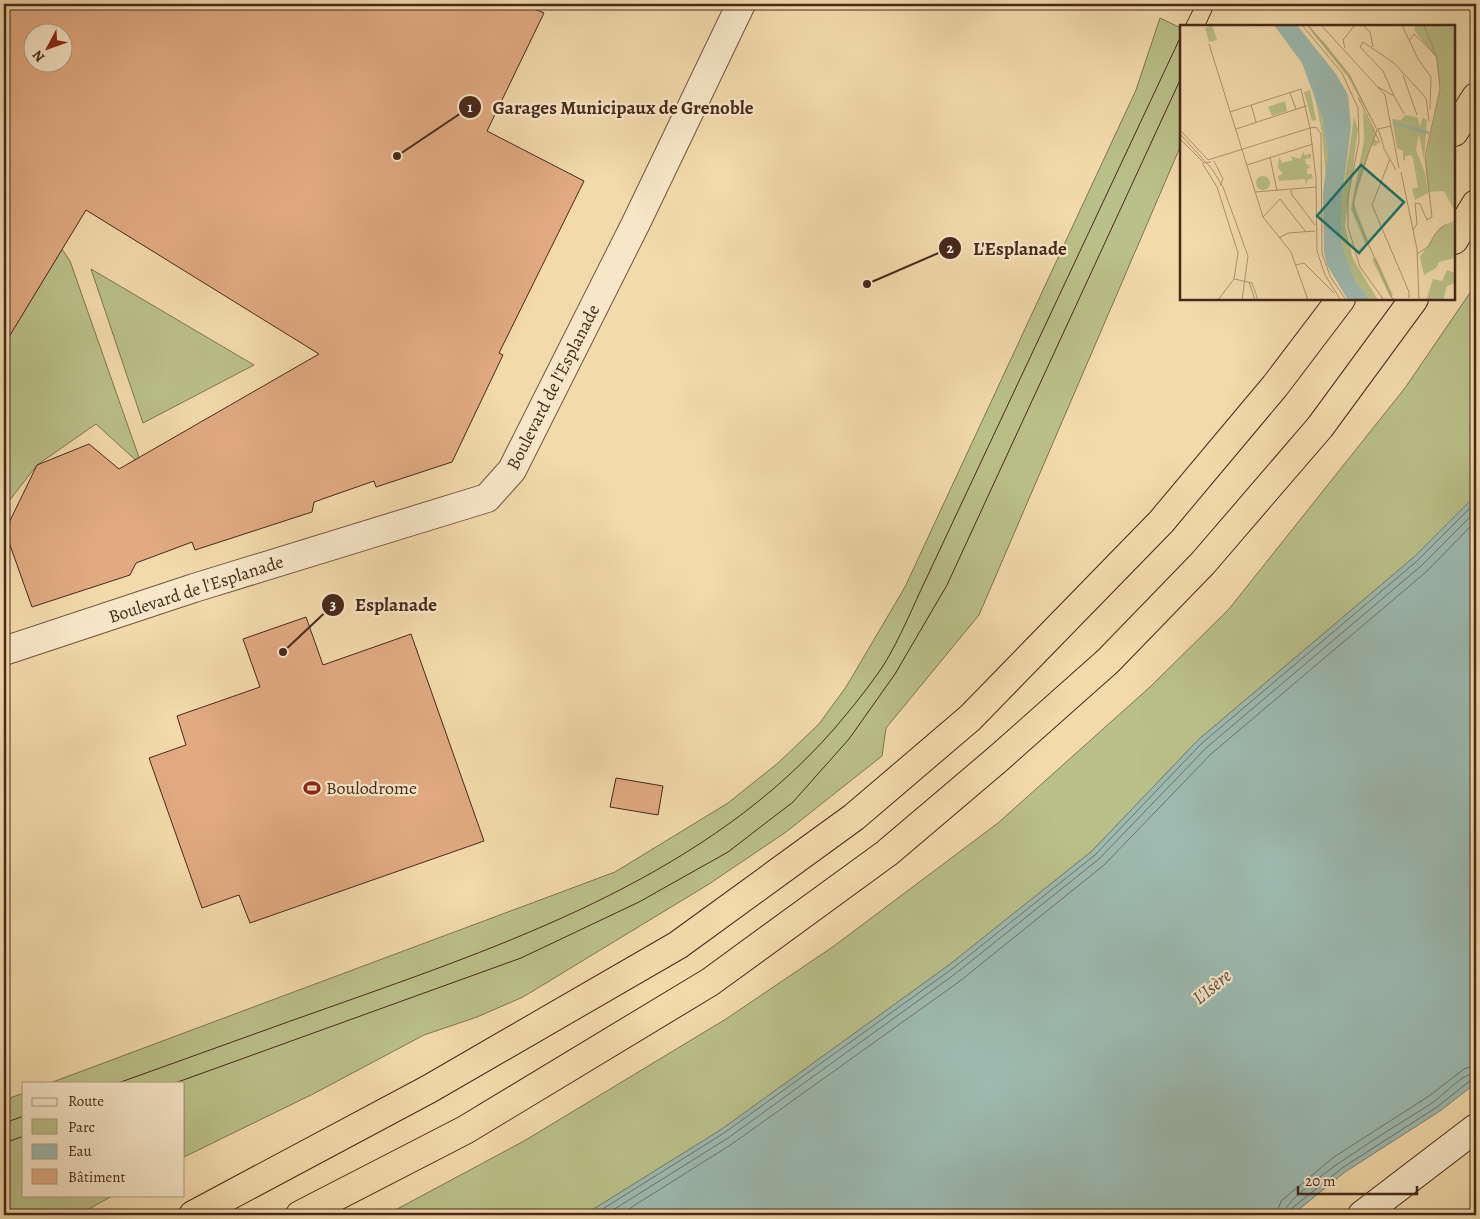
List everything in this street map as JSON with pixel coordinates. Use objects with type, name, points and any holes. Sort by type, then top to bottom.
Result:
[{"type":"highway","points":[[1455,130],[1476,97]]},
{"type":"highway","points":[[1455,238],[1476,204]]},
{"type":"highway","points":[[193,1215],[429,1089],[678,945],[854,817],[970,718],[1161,522],[1275,386],[1339,300]]},
{"type":"highway","points":[[300,1215],[465,1130],[710,982],[887,853],[1000,757],[1108,661],[1204,563],[1320,427],[1413,300]]},
{"type":"street","name":"Boulevard de l'Esplanade","points":[[4,652],[194,588],[487,498],[512,470],[636,223],[741,4]]},
{"type":"street","points":[[1362,1215],[1476,1128]]},
{"type":"green space","points":[[1160,18],[1180,28],[1180,147],[979,615],[886,728],[882,756],[786,832],[709,884],[523,997],[477,1017],[424,1035],[313,1094],[185,1157],[185,1082],[53,1082],[615,872],[728,803],[778,763],[819,724],[846,687],[905,587],[1136,90]]},
{"type":"green space","points":[[62,249],[70,261],[142,466],[96,424],[37,465],[4,505],[4,345]]},
{"type":"green space","points":[[91,269],[254,365],[143,423]]},
{"type":"green space","points":[[1476,284],[1476,495],[1414,557],[1198,740],[1092,851],[949,965],[722,1129],[584,1215],[386,1215],[524,1141],[726,1019],[834,946],[998,823],[1150,687],[1229,609],[1405,388]]},
{"type":"green space","points":[[22,1094],[22,1196],[112,1196],[78,1215],[4,1215],[4,1100]]},
{"type":"water","name":"L'Isère","points":[[1476,495],[1476,1083],[1440,1111],[1345,1172],[1292,1215],[584,1215],[722,1129],[949,965],[1092,851],[1198,740],[1414,557]]},
{"type":"building","points":[[4,4],[523,4],[544,13],[487,131],[584,181],[499,353],[503,355],[452,462],[376,487],[374,481],[314,502],[312,512],[195,550],[192,542],[136,563],[130,575],[32,607],[5,531],[37,465],[89,444],[119,469],[319,354],[86,210],[4,345]]},
{"type":"building","name":"Boulodrome","points":[[306,617],[323,665],[411,634],[484,841],[250,923],[239,895],[202,908],[149,758],[186,745],[177,716],[260,687],[243,639]]},
{"type":"building","points":[[616,778],[663,786],[658,815],[610,807]]},
{"type":"tram line","points":[[1186,25],[1196,4]]},
{"type":"tram line","points":[[1205,25],[1215,4]]},
{"type":"tram line","points":[[121,1082],[413,977],[545,925],[609,895],[671,862],[730,823],[784,779],[847,714],[878,674],[895,645],[1180,38]]},
{"type":"tram line","points":[[178,1082],[521,958],[639,902],[728,852],[793,802],[849,739],[895,674],[947,585],[1180,80]]},
{"type":"tram line","points":[[4,1123],[22,1117]]},
{"type":"tram line","points":[[4,1143],[22,1137]]},
{"type":"place","name":"Garages Municipaux de Grenoble","points":[[397,156]]},
{"type":"place","name":"L'Esplanade","points":[[867,284]]},
{"type":"place","name":"Esplanade","points":[[283,652]]},
{"type":"place","name":"Boulodrome","points":[[312,788]]}]
